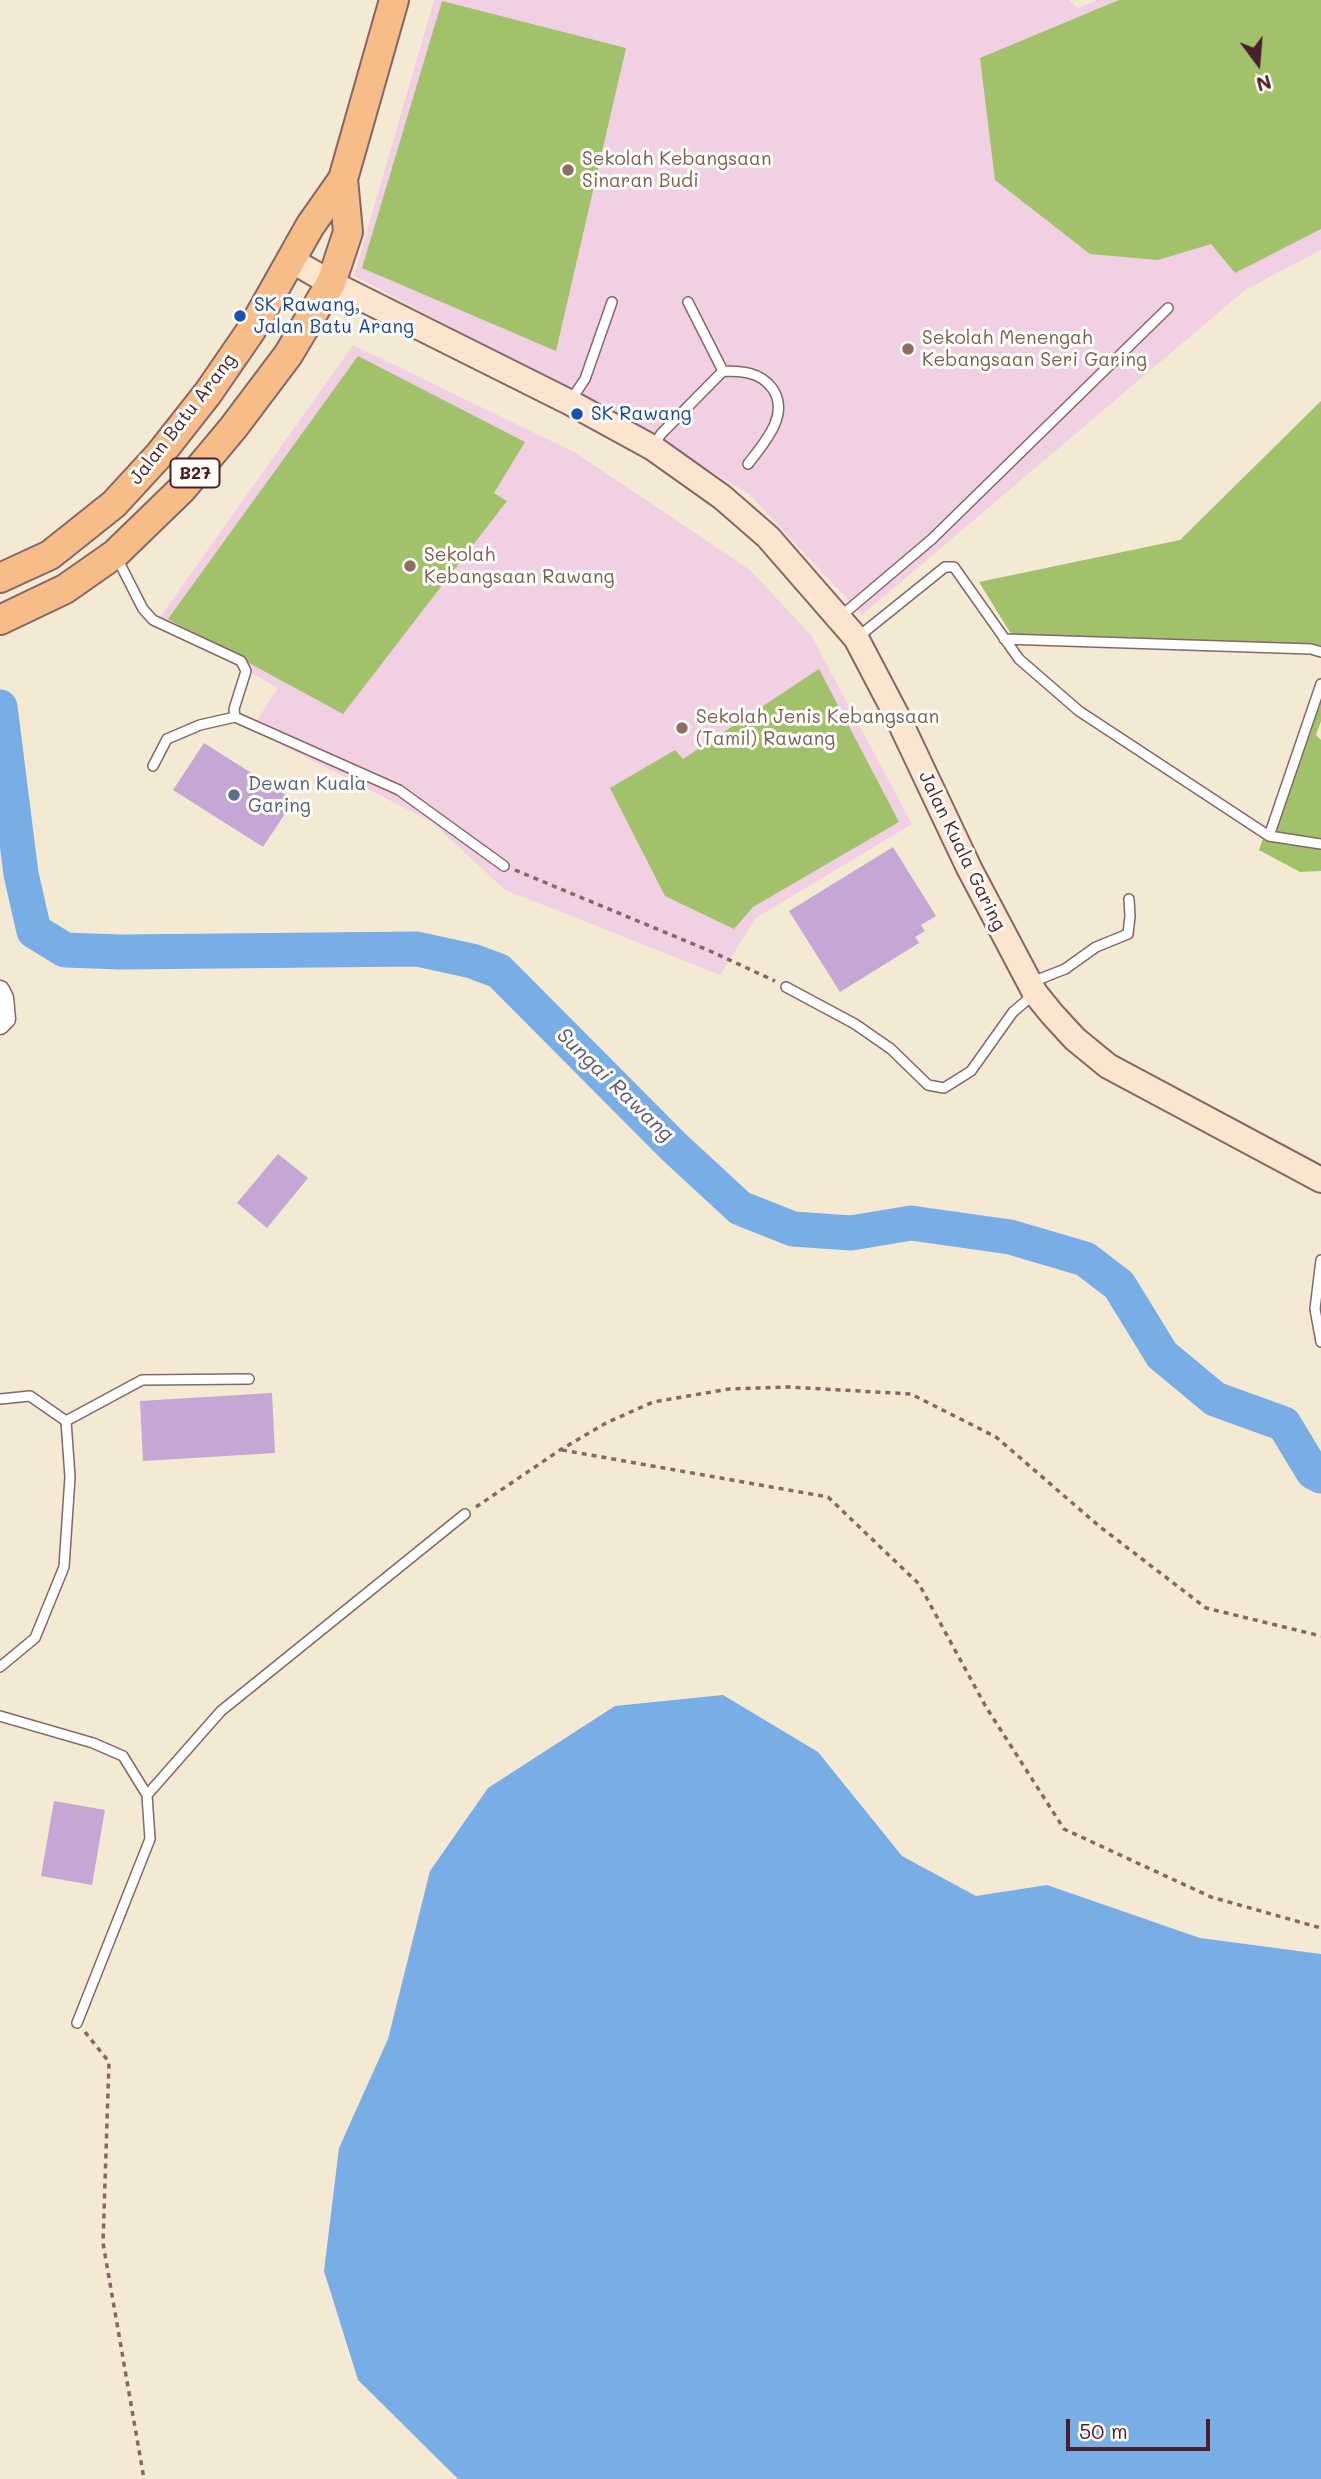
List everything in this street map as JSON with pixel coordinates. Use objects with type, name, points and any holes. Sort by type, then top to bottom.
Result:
[{"type":"main road","name":"Jalan Batu Arang","points":[[0,578],[50,555],[114,504],[160,454],[208,393],[252,329],[310,226],[343,179],[394,0]]},
{"type":"main road","name":"Jalan Batu Arang","points":[[6,618],[65,589],[115,554],[182,489],[233,428],[288,355],[331,283],[348,232],[343,179]]},
{"type":"street","name":"Jalan Kuala Garing","points":[[291,260],[331,283],[569,402],[653,449],[722,497],[768,537],[856,638],[898,718],[969,868],[1033,988],[1075,1039],[1108,1066],[1321,1180]]},
{"type":"street","points":[[0,990],[4,998],[6,1019],[0,1026]]},
{"type":"lane","points":[[569,402],[585,379],[612,302]]},
{"type":"lane","points":[[688,302],[723,371]]},
{"type":"lane","points":[[839,617],[932,539],[1168,308]]},
{"type":"lane","points":[[653,449],[661,435],[723,371],[743,371],[765,378],[779,398],[778,417],[766,441],[748,464]]},
{"type":"lane","points":[[115,554],[143,610],[153,620],[241,661],[246,671],[234,709],[235,717]]},
{"type":"lane","points":[[856,638],[945,567],[954,566],[1026,666],[1079,710],[1269,835],[1321,844]]},
{"type":"lane","points":[[1004,639],[1311,649],[1321,652]]},
{"type":"lane","points":[[1269,835],[1321,684]]},
{"type":"lane","points":[[153,766],[167,739],[200,725],[235,717],[399,790],[504,866]]},
{"type":"lane","points":[[786,987],[855,1024],[891,1048],[928,1085],[944,1088],[971,1071],[1033,988],[1096,947],[1128,934],[1129,899]]},
{"type":"lane","points":[[1321,1260],[1314,1308],[1321,1342]]},
{"type":"lane","points":[[66,1421],[142,1380],[249,1379]]},
{"type":"lane","points":[[0,1399],[30,1396],[66,1421]]},
{"type":"lane","points":[[0,1667],[35,1638],[64,1567],[70,1477],[66,1421]]},
{"type":"lane","points":[[147,1795],[221,1711],[465,1514]]},
{"type":"lane","points":[[0,1716],[93,1743],[123,1756],[147,1795],[150,1839],[77,2022]]},
{"type":"path","points":[[504,866],[710,951],[786,987]]},
{"type":"path","points":[[465,1514],[560,1450],[606,1423],[653,1402],[729,1389],[789,1387],[911,1394],[996,1437],[1099,1526],[1206,1608],[1321,1636]]},
{"type":"path","points":[[560,1450],[828,1497],[919,1584],[986,1707],[1064,1829],[1211,1897],[1321,1928]]},
{"type":"path","points":[[77,2022],[109,2062],[103,2243],[144,2479]]},
{"type":"shaded area","name":"Sekolah Menengah Kebangsaan Seri Garing","points":[[434,0],[1069,0],[1078,8],[1097,0],[1321,0],[1321,250],[1245,290],[862,615],[749,494],[604,407],[354,276]]},
{"type":"shaded area","points":[[353,345],[576,453],[750,570],[811,635],[912,824],[756,918],[720,975],[505,890],[432,822],[251,729],[278,688],[158,620]]},
{"type":"green space","points":[[1119,0],[1321,0],[1321,229],[1235,273],[1211,244],[1158,260],[1090,254],[995,180],[980,58]]},
{"type":"green space","points":[[442,1],[626,48],[556,351],[362,268]]},
{"type":"green space","points":[[358,356],[525,442],[494,493],[507,501],[343,714],[168,619]]},
{"type":"green space","points":[[1321,401],[1321,646],[1013,637],[979,582],[1180,540]]},
{"type":"green space","points":[[819,669],[899,822],[753,907],[734,929],[665,896],[610,788],[675,750],[683,759]]},
{"type":"green space","points":[[1321,677],[1321,721],[1316,735],[1321,740],[1321,871],[1300,872],[1259,850]]},
{"type":"water","points":[[723,1695],[818,1752],[902,1856],[976,1896],[1047,1885],[1200,1938],[1321,1954],[1321,2479],[458,2479],[358,2380],[324,2271],[339,2148],[388,2039],[430,1871],[488,1788],[615,1706]]},
{"type":"building","name":"Dewan Kuala Garing","points":[[204,743],[294,800],[263,847],[173,790]]},
{"type":"building","points":[[893,847],[936,916],[921,925],[925,931],[915,937],[919,943],[840,992],[789,911]]},
{"type":"building","points":[[278,1154],[308,1178],[267,1228],[237,1203]]},
{"type":"building","points":[[272,1393],[275,1453],[143,1461],[140,1401]]},
{"type":"building","points":[[54,1801],[105,1810],[92,1885],[41,1876]]},
{"type":"waterway","name":"Sungai Rawang","points":[[0,707],[21,874],[34,931],[65,950],[120,952],[417,949],[472,961],[499,971],[674,1147],[740,1208],[793,1229],[851,1233],[911,1223],[1010,1237],[1085,1259],[1119,1285],[1162,1355],[1215,1399],[1284,1424],[1313,1472],[1321,1476]]},
{"type":"place","name":"Sekolah Kebangsaan Sinaran Budi","points":[[568,170]]},
{"type":"place","name":"SK Rawang, Jalan Batu Arang","points":[[240,316]]},
{"type":"place","name":"Sekolah Menengah Kebangsaan Seri Garing","points":[[908,349]]},
{"type":"place","name":"SK Rawang","points":[[577,414]]},
{"type":"place","name":"Sekolah Kebangsaan Rawang","points":[[410,566]]},
{"type":"place","name":"Sekolah Jenis Kebangsaan (Tamil) Rawang","points":[[682,728]]},
{"type":"place","name":"Dewan Kuala Garing","points":[[234,795]]}]
